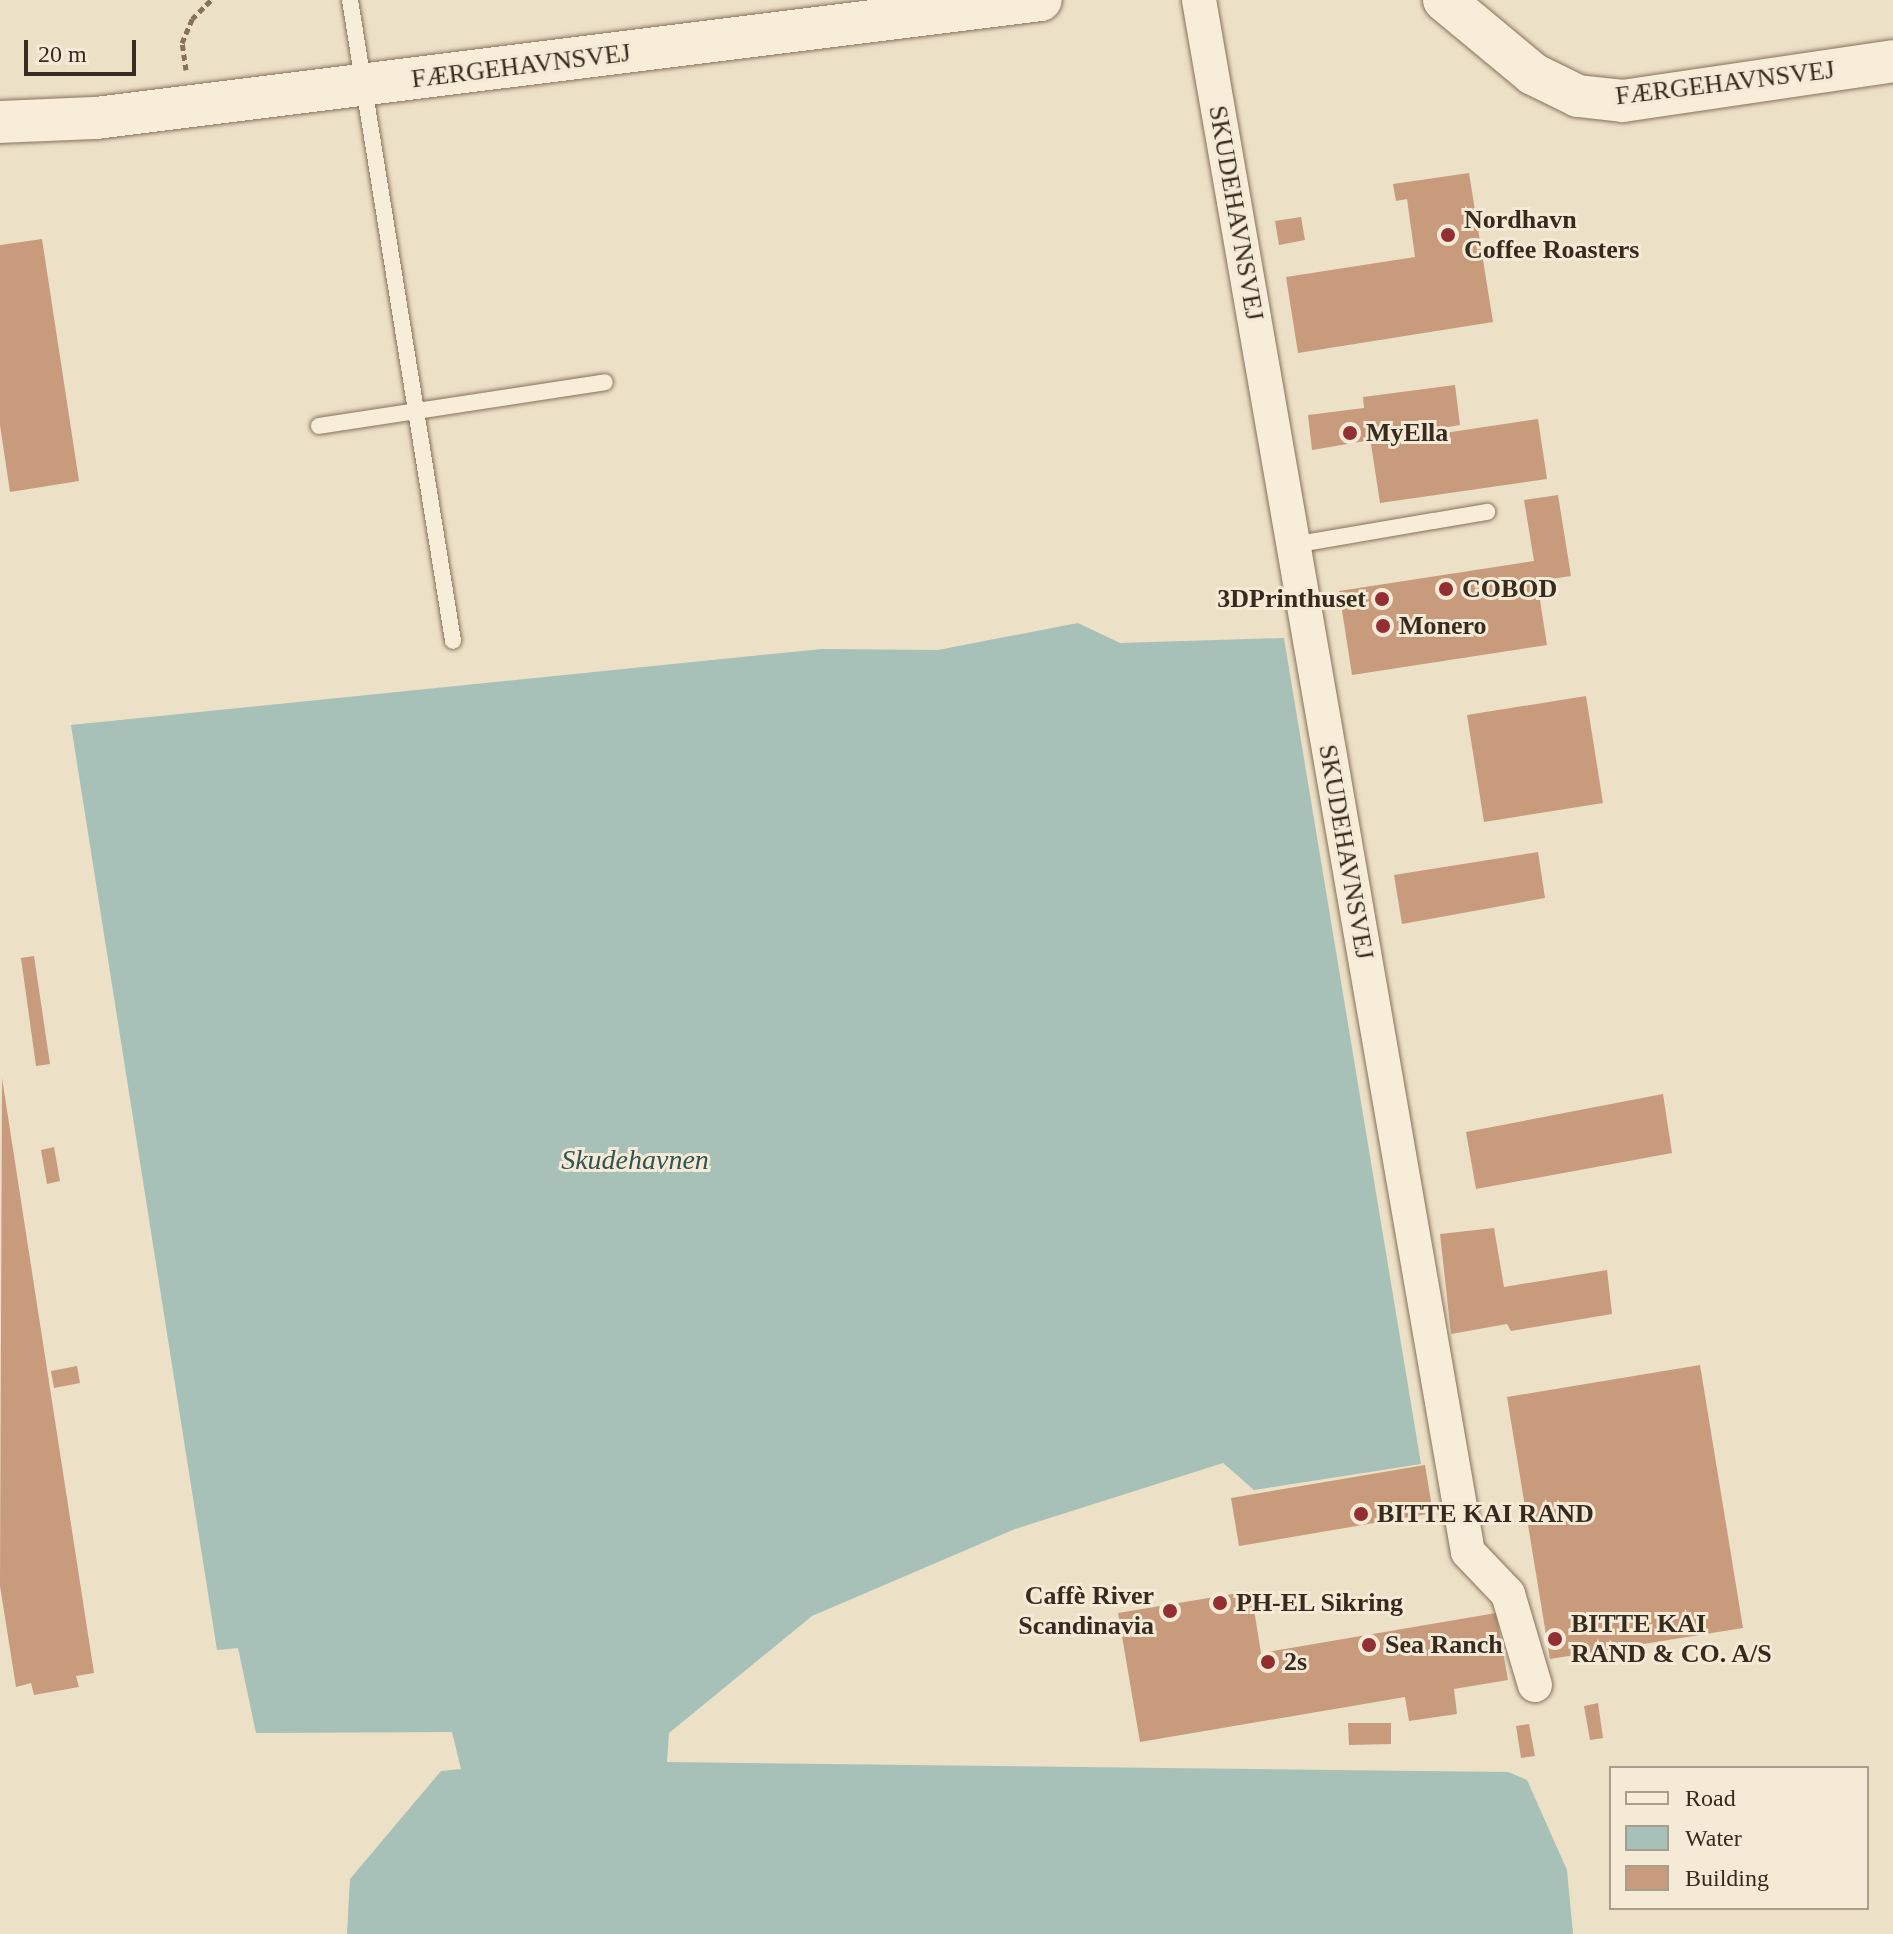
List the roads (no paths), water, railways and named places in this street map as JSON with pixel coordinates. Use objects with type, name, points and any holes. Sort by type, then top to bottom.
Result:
[{"type":"street","name":"FÆRGEHAVNSVEJ","points":[[0,122],[193,106],[1041,0]]},
{"type":"street","name":"SKUDEHAVNSVEJ","points":[[1199,0],[1468,1552],[1508,1594],[1535,1685]]},
{"type":"street","name":"FÆRGEHAVNSVEJ","points":[[1444,0],[1533,74],[1578,96],[1623,101],[1893,61]]},
{"type":"lane","points":[[350,0],[361,86],[453,641]]},
{"type":"lane","points":[[319,426],[605,382]]},
{"type":"lane","points":[[1293,545],[1487,512]]},
{"type":"water","name":"Skudehavnen","points":[[1078,623],[1120,643],[1284,638],[1421,1464],[1254,1490],[1223,1463],[1015,1529],[812,1616],[669,1733],[667,1762],[1508,1772],[1527,1780],[1567,1870],[1573,1934],[347,1934],[350,1879],[441,1771],[461,1769],[452,1732],[256,1733],[238,1648],[217,1650],[71,725],[822,649],[938,650]]},
{"type":"place","name":"Nordhavn Coffee Roasters","points":[[1448,235]]},
{"type":"place","name":"MyElla","points":[[1350,433]]},
{"type":"place","name":"COBOD","points":[[1446,589]]},
{"type":"place","name":"3DPrinthuset","points":[[1382,599]]},
{"type":"place","name":"Monero","points":[[1383,626]]},
{"type":"place","name":"BITTE KAI RAND","points":[[1361,1514]]},
{"type":"place","name":"PH-EL Sikring","points":[[1220,1603]]},
{"type":"place","name":"Caffè River Scandinavia","points":[[1170,1611]]},
{"type":"place","name":"BITTE KAI RAND & CO. A/S","points":[[1555,1639]]},
{"type":"place","name":"Sea Ranch","points":[[1369,1645]]},
{"type":"place","name":"2s","points":[[1268,1662]]}]
